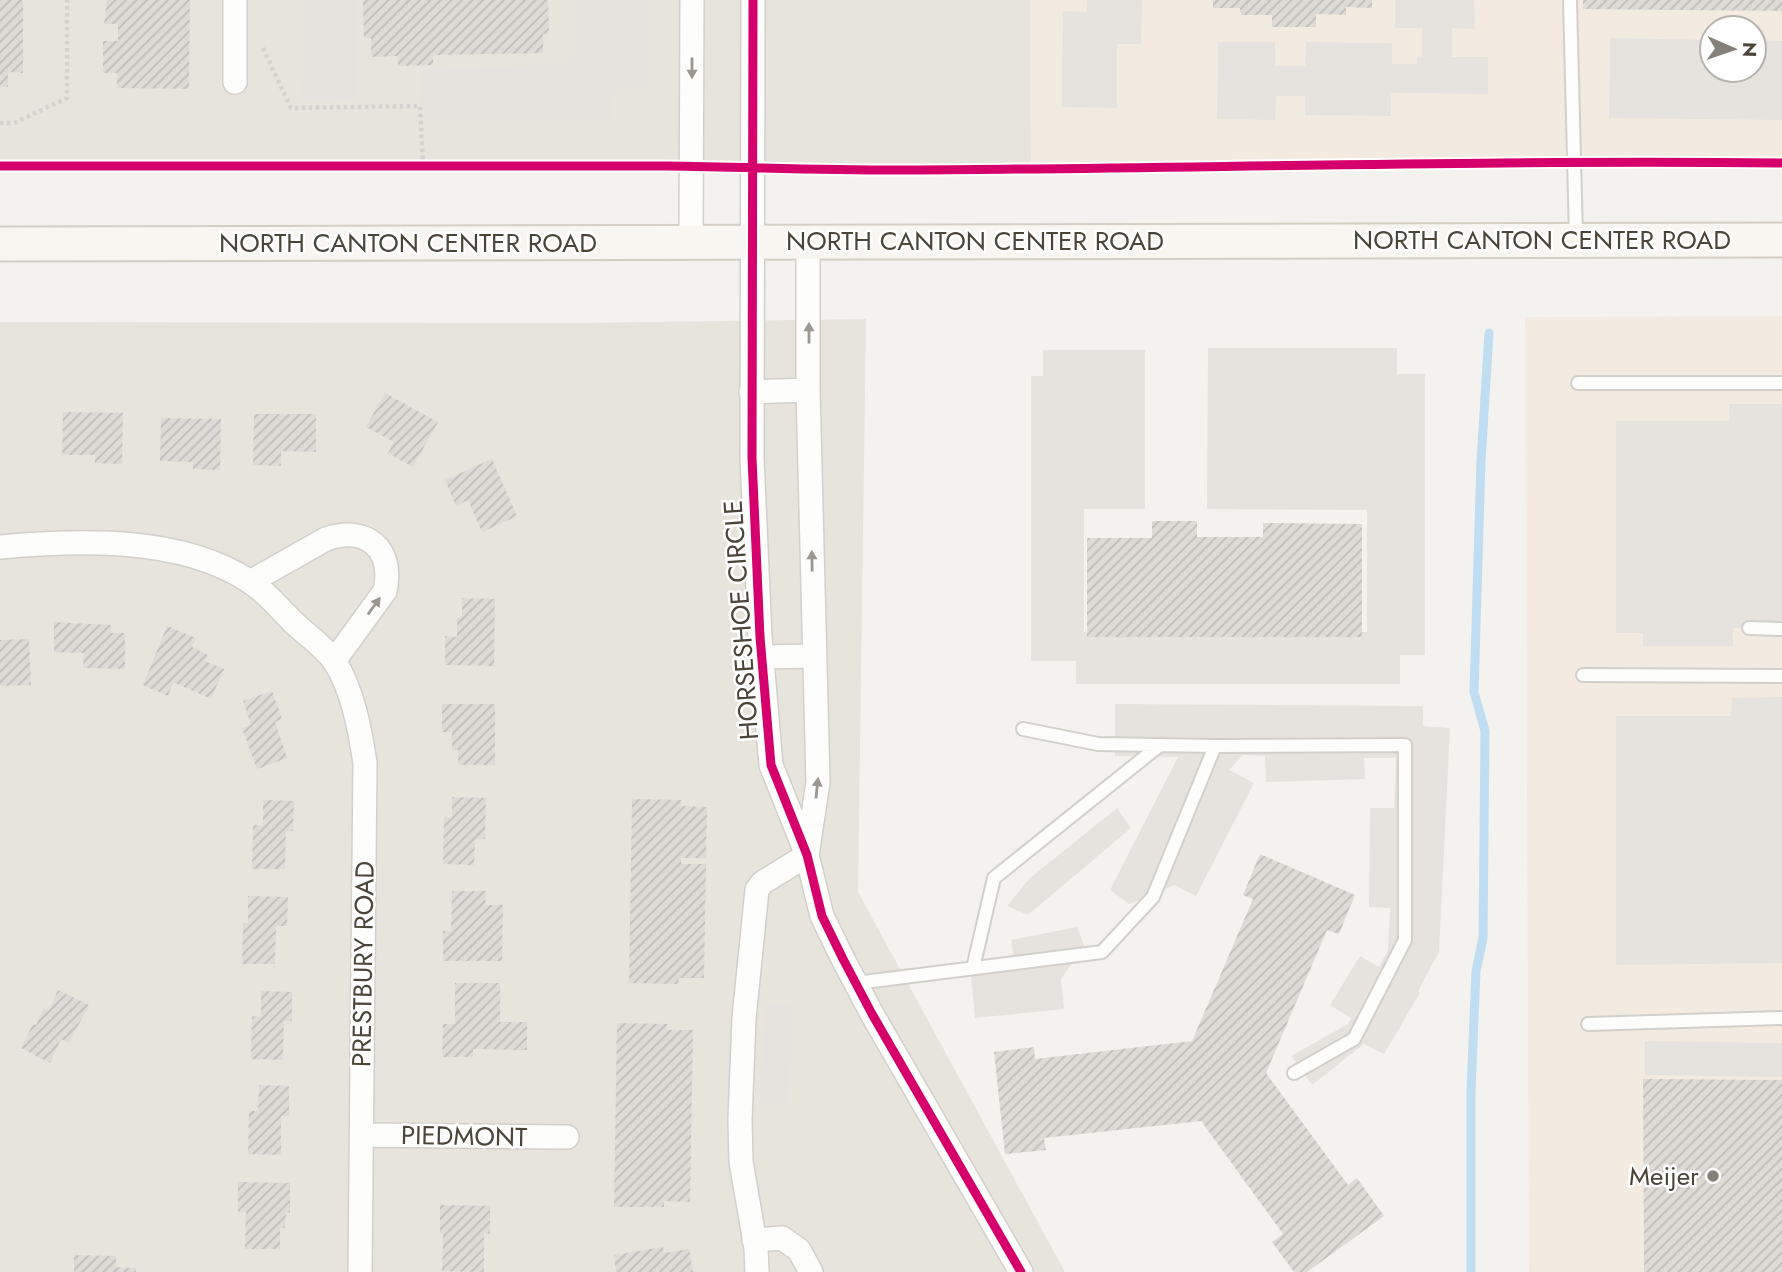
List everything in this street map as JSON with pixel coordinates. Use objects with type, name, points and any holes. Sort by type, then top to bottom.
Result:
[{"type":"main road","name":"NORTH CANTON CENTER ROAD","points":[[0,244],[1782,240]]},
{"type":"street","points":[[234,82],[235,0]]},
{"type":"street","points":[[691,242],[692,0]]},
{"type":"street","name":"HORSESHOE CIRCLE","points":[[752,0],[751,392],[762,657],[771,765],[807,855],[822,916],[856,983],[1021,1272]]},
{"type":"street","name":"HORSESHOE CIRCLE","points":[[807,855],[818,782],[808,390],[808,242]]},
{"type":"street","points":[[751,392],[808,390]]},
{"type":"street","points":[[250,582],[326,539],[338,535],[354,534],[376,545],[385,561],[388,578],[385,591],[334,661]]},
{"type":"street","name":"PRESTBURY ROAD","points":[[0,547],[98,544],[196,555],[250,582],[334,661],[359,719],[365,763],[360,1272]]},
{"type":"street","name":"HORSESHOE CIRCLE","points":[[762,657],[814,656]]},
{"type":"street","points":[[757,1272],[741,1162],[740,1120],[744,1018],[757,890],[762,883],[807,855]]},
{"type":"street","name":"PIEDMONT","points":[[362,1135],[567,1137]]},
{"type":"street","points":[[754,1240],[782,1238],[799,1250],[811,1272]]},
{"type":"lane","points":[[1570,0],[1576,241]]},
{"type":"lane","points":[[1578,383],[1782,383]]},
{"type":"lane","points":[[1749,628],[1782,629]]},
{"type":"lane","points":[[1583,675],[1782,676]]},
{"type":"lane","points":[[1023,729],[1098,744],[1405,745],[1405,940],[1354,1039],[1294,1073]]},
{"type":"lane","points":[[973,968],[994,878],[1160,746]]},
{"type":"lane","points":[[856,983],[1102,952],[1153,897],[1215,746]]},
{"type":"lane","points":[[1588,1024],[1782,1018]]},
{"type":"path","points":[[0,123],[14,123],[67,98],[67,0]]},
{"type":"path","points":[[235,46],[263,47],[291,108],[420,106],[423,166]]},
{"type":"path","points":[[411,166],[436,166]]},
{"type":"shaded area","points":[[0,0],[1030,0],[1031,168],[0,167]]},
{"type":"shaded area","points":[[303,0],[358,0],[358,99],[302,98]]},
{"type":"shaded area","points":[[577,0],[646,0],[647,89],[620,89],[611,96],[610,120],[420,120],[420,71],[566,64],[572,60],[578,48]]},
{"type":"shaded area","points":[[1030,0],[1782,0],[1782,161],[1031,168]]},
{"type":"shaded area","points":[[1087,0],[1142,0],[1141,44],[1117,44],[1117,108],[1062,107],[1063,11],[1087,12]]},
{"type":"shaded area","points":[[1395,0],[1474,0],[1475,29],[1452,28],[1452,57],[1488,57],[1488,94],[1391,93],[1391,116],[1305,115],[1305,96],[1276,96],[1275,120],[1217,119],[1218,42],[1275,42],[1275,66],[1305,66],[1306,42],[1392,43],[1392,64],[1417,64],[1417,57],[1422,56],[1422,28],[1395,28]]},
{"type":"shaded area","points":[[1610,38],[1698,40],[1698,84],[1768,84],[1768,40],[1782,41],[1782,120],[1609,118]]},
{"type":"shaded area","points":[[1782,316],[1782,1272],[1529,1272],[1525,317]]},
{"type":"shaded area","points":[[866,319],[858,892],[1065,1272],[0,1272],[0,322],[576,323]]},
{"type":"shaded area","points":[[1208,348],[1397,348],[1397,374],[1425,374],[1425,655],[1400,655],[1400,684],[1076,684],[1076,661],[1031,661],[1031,376],[1043,376],[1043,350],[1145,350],[1145,509],[1084,509],[1084,632],[1367,632],[1367,510],[1207,509]]},
{"type":"shaded area","points":[[1729,404],[1782,404],[1782,628],[1733,628],[1733,646],[1643,646],[1643,633],[1616,633],[1616,421],[1729,421]]},
{"type":"shaded area","points":[[1782,697],[1782,963],[1616,965],[1616,716],[1731,716],[1732,698]]},
{"type":"shaded area","points":[[1115,704],[1423,706],[1423,726],[1450,728],[1439,952],[1418,991],[1420,993],[1384,1054],[1364,1044],[1312,1085],[1291,1056],[1348,1024],[1351,1018],[1330,1005],[1360,956],[1379,967],[1388,950],[1390,908],[1369,907],[1370,808],[1394,808],[1396,758],[1364,758],[1365,779],[1266,782],[1265,756],[1243,755],[1229,770],[1254,783],[1196,896],[1175,885],[1129,904],[1110,890],[1178,757],[1115,756]]},
{"type":"shaded area","points":[[1117,808],[1131,828],[1028,915],[1007,906],[1029,879]]},
{"type":"shaded area","points":[[1077,927],[1084,945],[1061,979],[1064,1009],[975,1018],[970,965],[1014,961],[1011,940]]},
{"type":"shaded area","points":[[766,1004],[794,1006],[787,1106],[759,1104]]},
{"type":"shaded area","points":[[1645,1041],[1782,1043],[1782,1077],[1645,1075]]},
{"type":"building","points":[[0,0],[23,0],[23,73],[8,72],[8,87],[0,87]]},
{"type":"building","points":[[107,0],[190,0],[189,89],[117,88],[117,73],[103,73],[103,41],[118,41],[118,24],[104,24]]},
{"type":"building","points":[[363,0],[548,0],[549,34],[543,34],[543,53],[433,55],[433,65],[398,66],[398,56],[371,57],[371,38],[364,38]]},
{"type":"building","points":[[1213,0],[1372,0],[1372,8],[1346,7],[1346,15],[1316,14],[1316,27],[1272,27],[1272,15],[1241,15],[1240,8],[1213,8]]},
{"type":"building","points":[[1583,0],[1782,0],[1782,11],[1583,9]]},
{"type":"building","points":[[385,393],[438,422],[413,467],[388,453],[394,442],[366,427]]},
{"type":"building","points":[[63,412],[123,413],[122,464],[95,463],[95,455],[62,455]]},
{"type":"building","points":[[254,414],[316,414],[316,452],[281,451],[281,466],[253,465]]},
{"type":"building","points":[[161,418],[221,419],[220,470],[193,469],[193,462],[160,461]]},
{"type":"building","points":[[492,459],[517,516],[482,532],[468,500],[456,506],[445,480]]},
{"type":"building","points":[[1152,521],[1197,521],[1197,537],[1263,537],[1263,523],[1362,524],[1362,637],[1087,637],[1087,538],[1152,538]]},
{"type":"building","points":[[462,598],[495,599],[494,666],[445,665],[445,636],[457,637],[457,618],[462,618]]},
{"type":"building","points":[[54,622],[111,625],[111,633],[125,633],[125,669],[83,668],[84,653],[54,652]]},
{"type":"building","points":[[167,626],[196,638],[192,647],[208,655],[205,661],[224,669],[211,699],[173,682],[168,696],[143,685]]},
{"type":"building","points":[[29,639],[31,685],[0,686],[0,640]]},
{"type":"building","points":[[272,691],[282,719],[275,722],[287,758],[257,769],[242,728],[251,725],[243,701]]},
{"type":"building","points":[[442,704],[495,704],[495,765],[458,765],[458,750],[452,750],[452,732],[442,732]]},
{"type":"building","points":[[452,797],[486,798],[485,839],[475,839],[474,865],[443,864],[444,817],[452,818]]},
{"type":"building","points":[[632,799],[681,800],[681,806],[707,807],[706,858],[681,858],[681,864],[706,864],[704,978],[679,978],[678,984],[629,983]]},
{"type":"building","points":[[263,800],[294,801],[293,831],[286,831],[285,869],[252,869],[253,825],[263,826]]},
{"type":"building","points":[[1260,854],[1355,895],[1339,934],[1327,930],[1266,1073],[1348,1185],[1357,1178],[1384,1216],[1307,1272],[1294,1272],[1272,1242],[1283,1234],[1201,1121],[1044,1138],[1046,1150],[1005,1154],[994,1052],[1034,1047],[1035,1059],[1192,1041],[1253,899],[1243,895]]},
{"type":"building","points":[[452,891],[486,891],[485,905],[503,905],[502,961],[443,961],[443,931],[451,931]]},
{"type":"building","points":[[248,896],[288,897],[287,926],[276,926],[275,964],[242,964],[243,923],[248,923]]},
{"type":"building","points":[[455,983],[500,983],[500,1022],[527,1022],[527,1050],[473,1049],[473,1057],[442,1057],[443,1024],[455,1024]]},
{"type":"building","points":[[58,990],[89,1005],[69,1043],[61,1039],[50,1063],[21,1048],[44,1008],[49,1010]]},
{"type":"building","points":[[261,991],[292,992],[292,1021],[284,1021],[283,1060],[251,1059],[252,1016],[261,1017]]},
{"type":"building","points":[[617,1023],[667,1024],[667,1030],[693,1030],[690,1202],[664,1201],[664,1207],[614,1207]]},
{"type":"building","name":"Meijer","points":[[1643,1079],[1782,1080],[1782,1272],[1644,1272]]},
{"type":"building","points":[[259,1085],[289,1086],[289,1116],[281,1116],[281,1155],[248,1154],[249,1111],[258,1111]]},
{"type":"building","points":[[238,1182],[290,1183],[290,1213],[286,1212],[285,1228],[280,1228],[280,1249],[245,1249],[246,1212],[238,1212]]},
{"type":"building","points":[[440,1205],[490,1206],[490,1234],[484,1233],[484,1272],[442,1271],[443,1234],[440,1234]]},
{"type":"building","points":[[663,1247],[664,1253],[689,1249],[693,1272],[616,1272],[614,1255]]},
{"type":"building","points":[[74,1255],[116,1256],[116,1267],[136,1268],[136,1272],[74,1272]]},
{"type":"waterway","points":[[1471,1272],[1471,1091],[1476,971],[1483,938],[1485,731],[1474,692],[1481,461],[1489,333]]},
{"type":"cycle path","points":[[753,0],[752,458],[760,637],[771,765],[807,855],[822,916],[843,959],[1021,1272]]},
{"type":"cycle path","points":[[0,166],[667,166],[888,170],[1458,163],[1782,163]]},
{"type":"place","name":"Meijer","points":[[1713,1176]]}]
